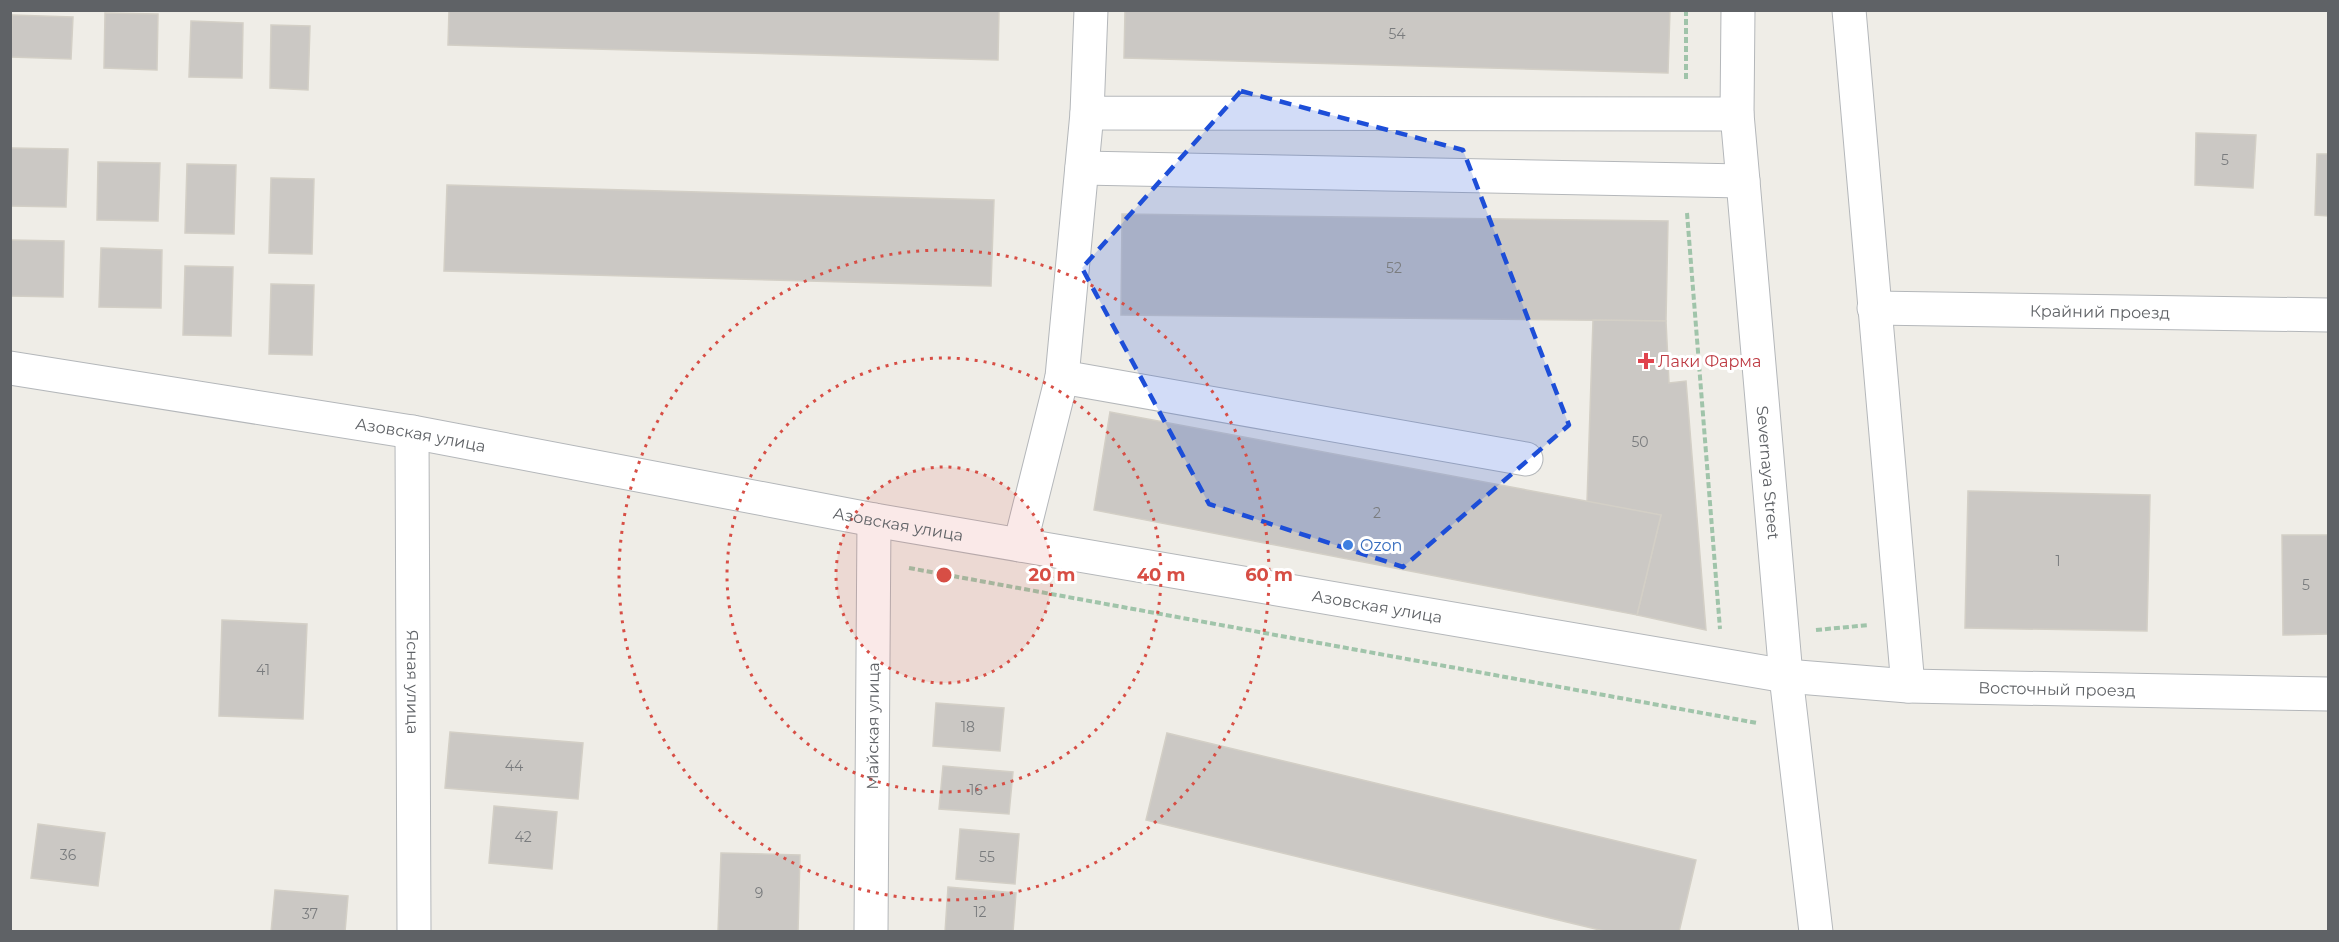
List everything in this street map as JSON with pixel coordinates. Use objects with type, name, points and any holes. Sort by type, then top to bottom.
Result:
[{"type":"street","points":[[1020,545],[1062,377],[1087,113],[1091,10]]},
{"type":"street","name":"Severnaya Street","points":[[1738,10],[1737,114],[1786,676],[1816,932]]},
{"type":"street","points":[[1850,10],[1908,686]]},
{"type":"street","points":[[1087,113],[1737,114]]},
{"type":"street","points":[[1082,168],[1743,181]]},
{"type":"street","name":"Крайний проезд","points":[[1874,308],[2328,315]]},
{"type":"street","name":"Азовская улица","points":[[10,368],[412,432],[874,520],[1786,676]]},
{"type":"street","points":[[1062,377],[1526,459]]},
{"type":"street","name":"Ясная улица","points":[[412,432],[414,932]]},
{"type":"street","name":"Майская улица","points":[[871,932],[874,520]]},
{"type":"street","name":"Восточный проезд","points":[[1786,676],[1908,686],[2328,694]]},
{"type":"path","points":[[874,561],[1752,724],[1763,723]]},
{"type":"highlighted area","points":[[1241,91],[1463,150],[1569,425],[1403,567],[1209,504],[1082,268]]},
{"type":"building","points":[[449,10],[999,10],[998,60],[448,45]]},
{"type":"building","points":[[1125,10],[1670,10],[1668,73],[1124,58]]},
{"type":"building","points":[[105,13],[158,14],[157,70],[104,68]]},
{"type":"building","points":[[12,15],[73,17],[71,59],[11,57]]},
{"type":"building","points":[[191,21],[243,23],[242,78],[189,77]]},
{"type":"building","points":[[271,25],[310,26],[308,90],[270,88]]},
{"type":"building","points":[[2196,133],[2256,135],[2253,188],[2195,185]]},
{"type":"building","points":[[10,148],[68,149],[66,207],[10,206]]},
{"type":"building","points":[[2317,154],[2328,154],[2328,216],[2315,215]]},
{"type":"building","points":[[98,162],[160,163],[158,221],[97,220]]},
{"type":"building","points":[[187,164],[236,165],[234,234],[185,233]]},
{"type":"building","points":[[271,178],[314,179],[312,254],[269,253]]},
{"type":"building","points":[[447,185],[994,200],[991,286],[444,271]]},
{"type":"building","points":[[1122,214],[1668,221],[1666,321],[1121,315]]},
{"type":"building","points":[[10,240],[64,241],[63,297],[10,296]]},
{"type":"building","points":[[101,248],[162,250],[161,308],[99,307]]},
{"type":"building","points":[[185,266],[233,267],[231,336],[183,335]]},
{"type":"building","points":[[271,284],[314,285],[312,355],[269,354]]},
{"type":"building","points":[[1593,320],[1666,321],[1669,383],[1686,381],[1706,630],[1637,615],[1661,515],[1587,502]]},
{"type":"building","points":[[1110,412],[1661,515],[1637,615],[1094,510]]},
{"type":"building","points":[[1968,491],[2150,495],[2147,631],[1965,628]]},
{"type":"building","points":[[2282,535],[2328,535],[2328,634],[2283,635]]},
{"type":"building","points":[[222,620],[307,624],[303,719],[219,716]]},
{"type":"building","points":[[936,703],[1004,708],[1000,751],[933,746]]},
{"type":"building","points":[[450,732],[583,743],[578,799],[445,788]]},
{"type":"building","points":[[1167,733],[1696,860],[1679,932],[1608,932],[1146,820]]},
{"type":"building","points":[[943,766],[1013,772],[1009,814],[939,809]]},
{"type":"building","points":[[494,806],[557,812],[552,869],[489,863]]},
{"type":"building","points":[[38,824],[105,833],[98,886],[31,878]]},
{"type":"building","points":[[960,829],[1019,834],[1015,884],[956,879]]},
{"type":"building","points":[[721,853],[800,855],[798,932],[718,932]]},
{"type":"building","points":[[948,887],[1016,893],[1013,932],[945,932]]},
{"type":"building","points":[[275,890],[348,896],[345,932],[271,932]]},
{"type":"place","name":"Лаки Фарма","points":[[1646,361]]},
{"type":"place","name":"Ozon","points":[[1348,545]]}]
